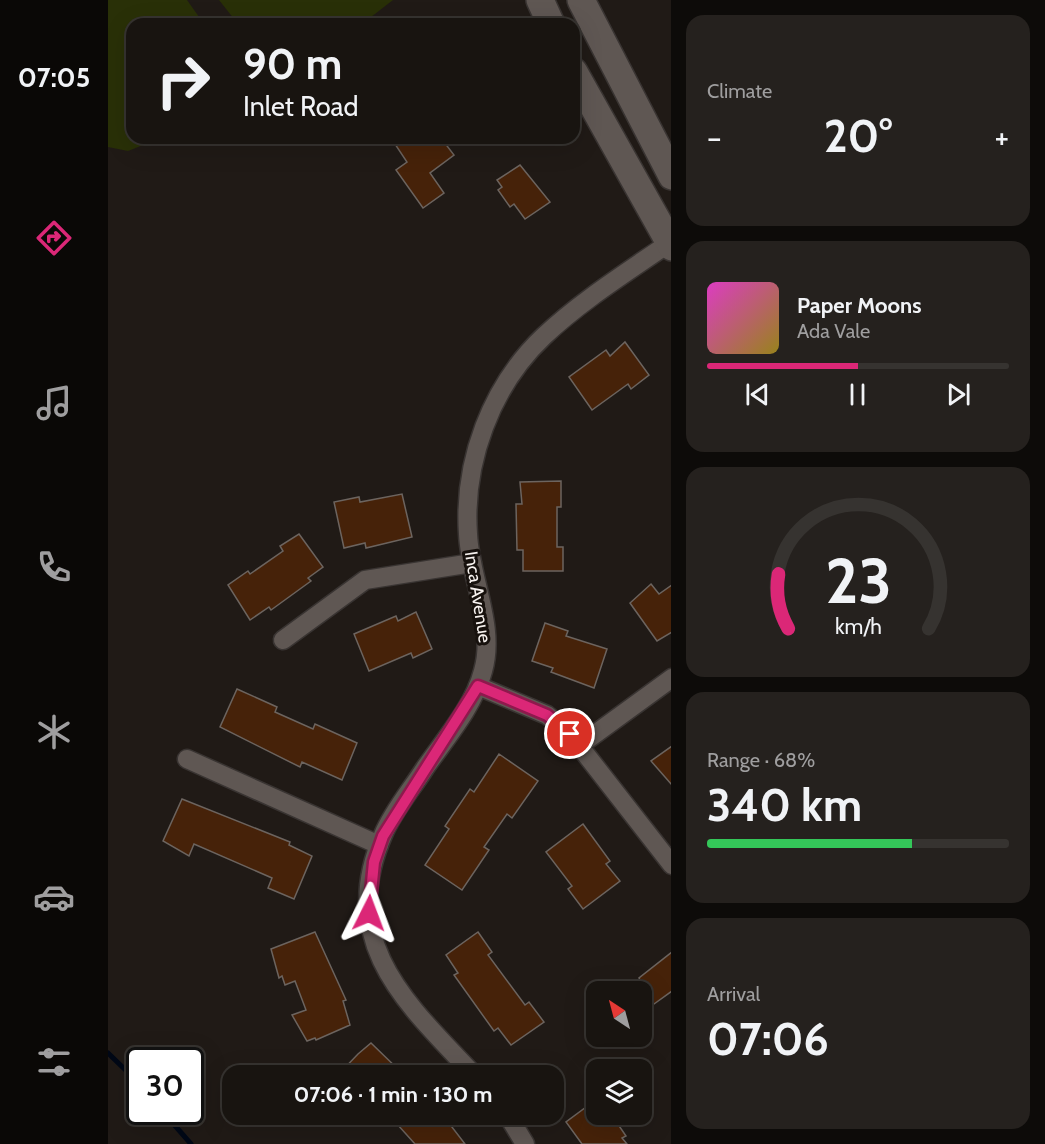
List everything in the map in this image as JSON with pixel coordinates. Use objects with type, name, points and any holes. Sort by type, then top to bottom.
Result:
[{"type":"main road","points":[[540,0],[548,18]]},
{"type":"main road","points":[[580,0],[671,174]]},
{"type":"main road","points":[[580,83],[671,244]]},
{"type":"street","name":"Inca Avenue","points":[[465,1065],[413,1010],[396,989],[382,965],[369,913],[369,889],[379,845],[395,812],[478,686],[487,654],[472,563],[468,499],[472,464],[498,395],[544,336],[671,244]]},
{"type":"street","points":[[283,640],[365,580],[472,563]]},
{"type":"street","points":[[580,745],[671,679]]},
{"type":"street","points":[[478,686],[547,715],[580,745],[671,864]]},
{"type":"street","points":[[187,759],[379,845]]},
{"type":"street","points":[[514,1125],[525,1144]]},
{"type":"green space","points":[[108,0],[187,0],[200,18],[126,18],[126,144],[146,144],[128,151],[108,147]]},
{"type":"green space","points":[[219,0],[393,0],[370,18],[233,18]]},
{"type":"building","points":[[395,144],[446,144],[454,155],[430,173],[444,193],[423,208],[396,170],[407,162]]},
{"type":"building","points":[[520,165],[550,202],[525,219],[514,204],[510,207],[498,190],[502,187],[497,180]]},
{"type":"building","points":[[625,342],[649,375],[631,389],[628,384],[592,410],[569,377],[606,350],[610,356]]},
{"type":"building","points":[[561,481],[561,507],[557,507],[557,547],[563,547],[563,571],[523,571],[523,550],[517,550],[516,504],[522,504],[520,482]]},
{"type":"building","points":[[402,494],[412,537],[366,548],[365,543],[344,548],[334,502],[359,497],[360,502]]},
{"type":"building","points":[[299,534],[323,567],[308,578],[311,581],[271,610],[269,607],[250,620],[228,585],[248,571],[250,574],[283,551],[280,546]]},
{"type":"building","points":[[651,584],[659,594],[671,586],[671,633],[657,641],[630,603]]},
{"type":"building","points":[[416,612],[432,649],[413,658],[411,653],[369,671],[354,634],[396,616],[398,621]]},
{"type":"building","points":[[545,623],[568,631],[566,636],[607,649],[594,688],[551,672],[553,668],[532,661]]},
{"type":"building","points":[[237,689],[277,707],[275,712],[313,729],[315,724],[357,743],[342,780],[302,762],[300,767],[220,727]]},
{"type":"building","points":[[671,747],[671,784],[651,761]]},
{"type":"building","points":[[499,754],[538,781],[512,818],[507,814],[484,847],[489,850],[462,890],[425,865],[449,829],[445,826],[470,789],[474,792]]},
{"type":"building","points":[[182,799],[290,842],[289,845],[312,856],[294,899],[268,888],[272,878],[194,844],[189,856],[163,841]]},
{"type":"building","points":[[583,824],[610,861],[606,864],[620,881],[583,909],[568,889],[572,886],[546,852]]},
{"type":"building","points":[[315,932],[346,1000],[343,1001],[350,1025],[316,1040],[315,1038],[307,1041],[292,1015],[306,1010],[295,981],[285,985],[282,976],[279,978],[271,949]]},
{"type":"building","points":[[478,932],[492,952],[488,955],[525,1005],[529,1002],[544,1022],[511,1045],[498,1028],[494,1031],[454,975],[458,973],[446,955]]},
{"type":"building","points":[[671,953],[671,992],[654,1004],[652,981],[641,981],[639,978]]},
{"type":"building","points":[[371,1043],[394,1065],[348,1065]]},
{"type":"building","points":[[586,1107],[586,1125],[618,1125],[626,1136],[622,1138],[627,1144],[582,1144],[566,1122]]},
{"type":"building","points":[[398,1125],[450,1125],[465,1144],[415,1144]]},
{"type":"waterway","points":[[108,1053],[126,1070]]},
{"type":"waterway","points":[[174,1125],[191,1144]]},
{"type":"route","points":[[369,913],[369,889],[374,862],[383,836],[395,812],[469,703],[478,686],[547,715],[570,734]]}]
